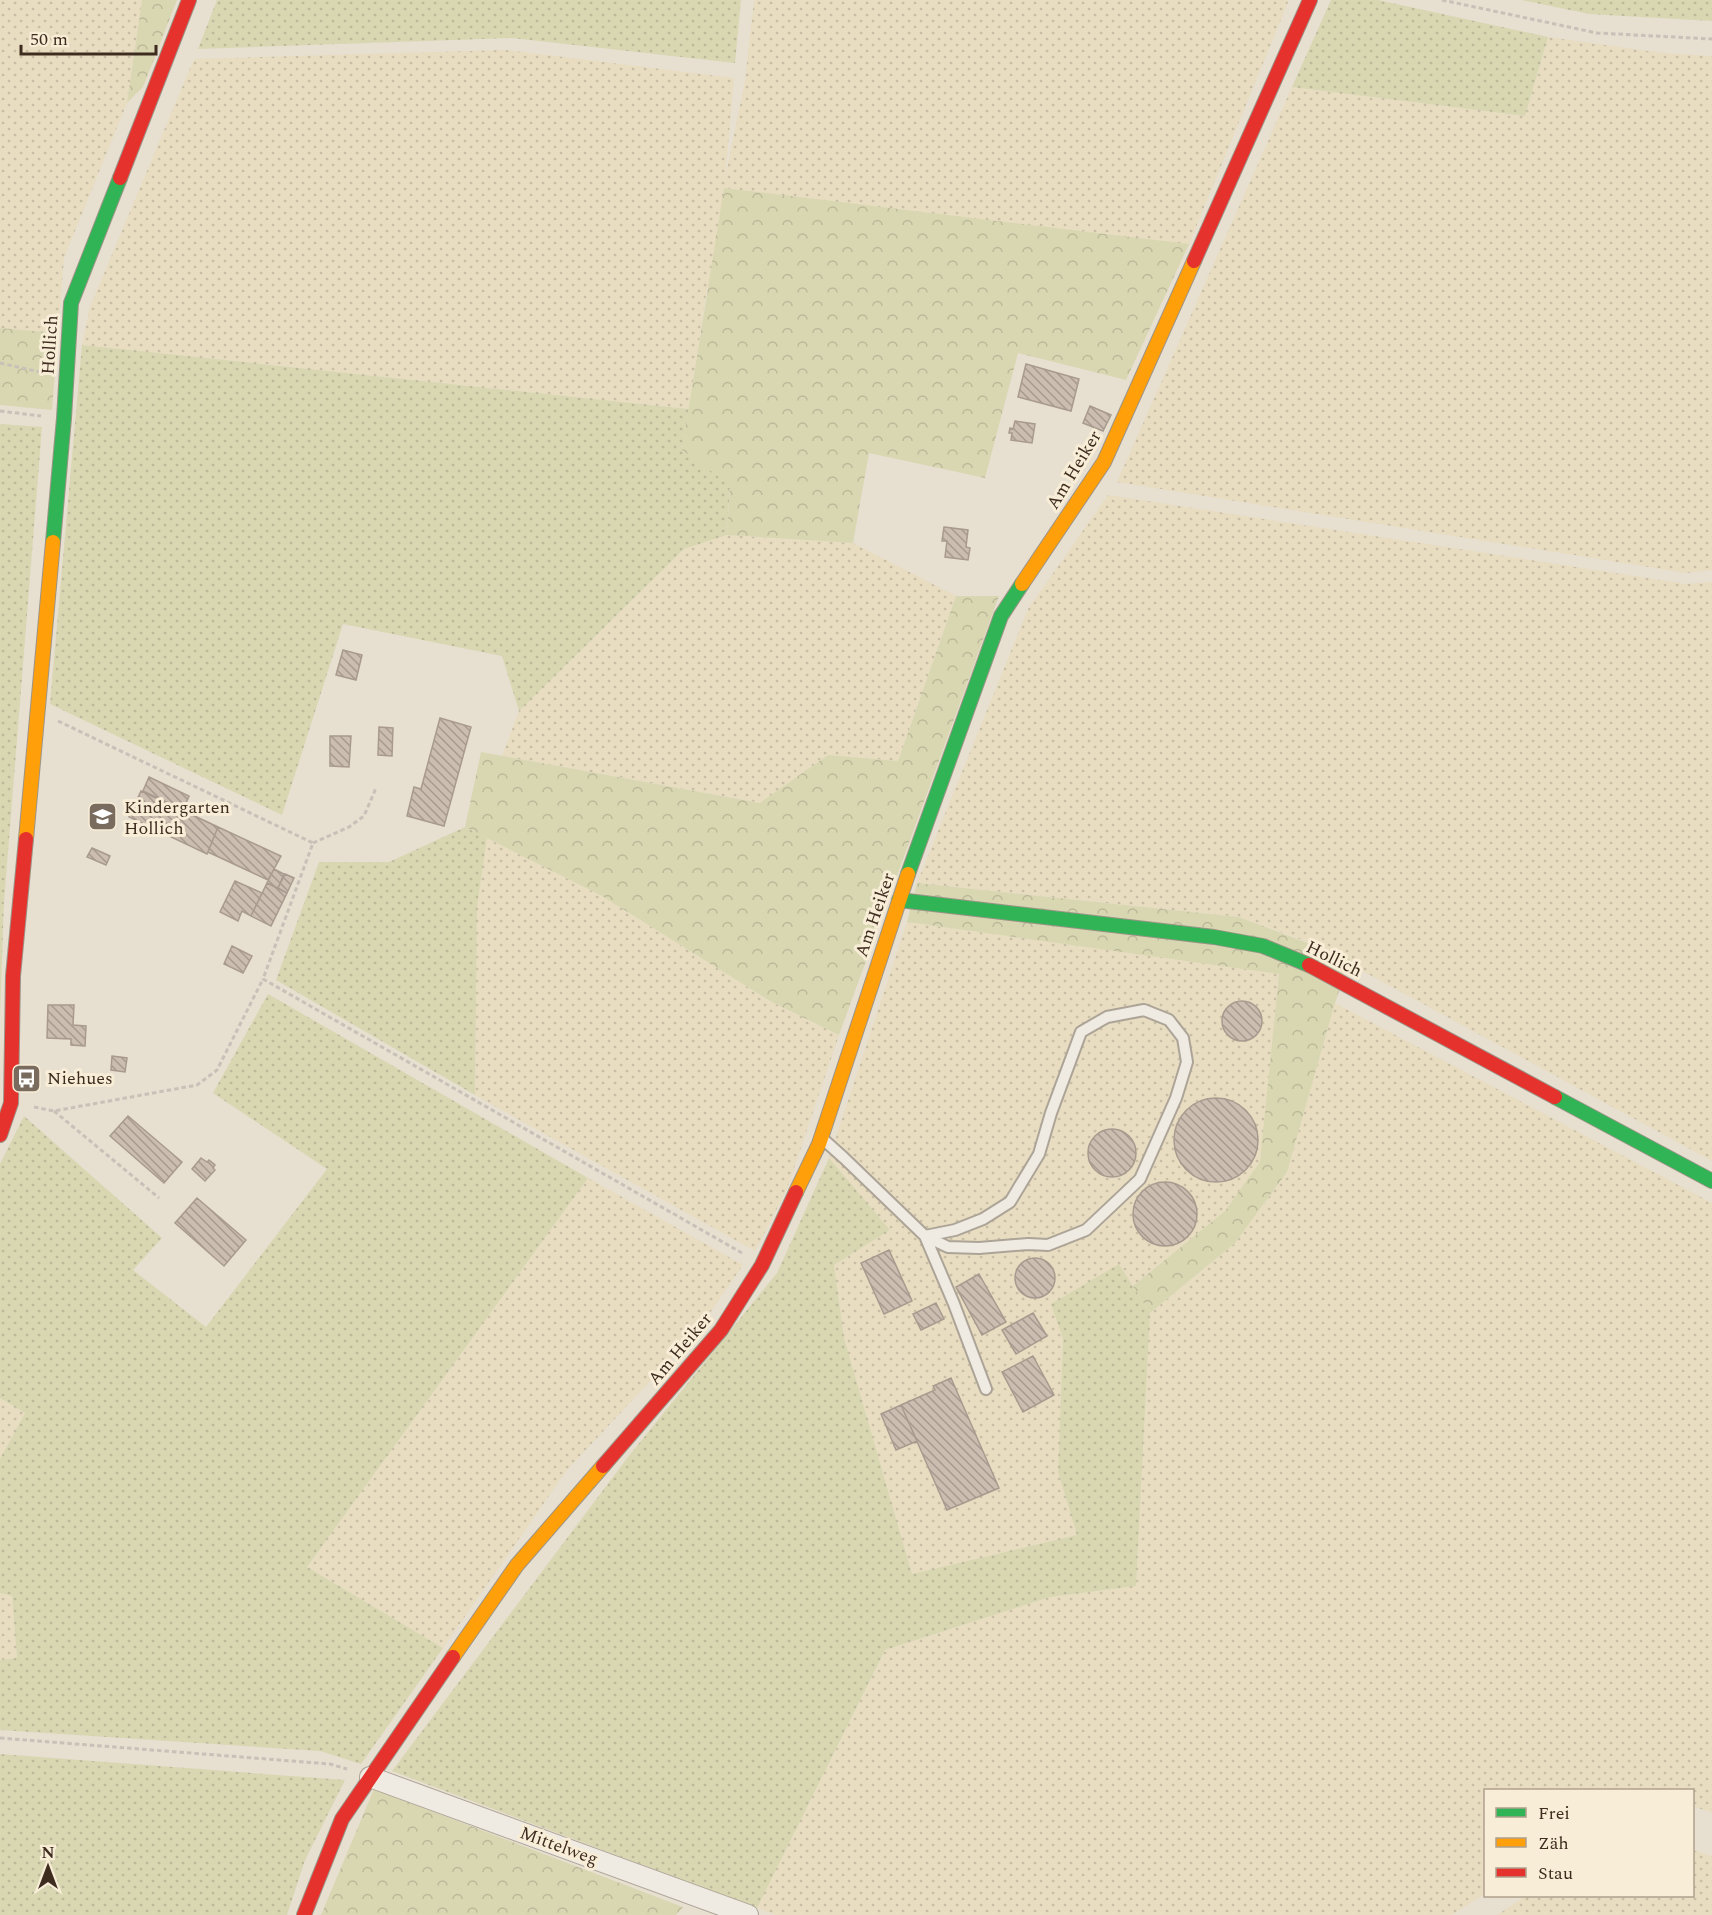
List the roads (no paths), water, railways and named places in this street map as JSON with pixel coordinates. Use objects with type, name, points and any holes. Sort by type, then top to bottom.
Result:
[{"type":"street","name":"Hollich","points":[[0,1136],[6,1101],[13,976],[63,418],[71,303],[189,0]]},
{"type":"street","name":"Am Heiker","points":[[304,1915],[342,1819],[517,1565],[721,1330],[762,1265],[821,1138],[899,900],[1001,616],[1104,462],[1310,0]]},
{"type":"street","name":"Hollich","points":[[899,900],[1214,937],[1263,946],[1317,969],[1712,1181]]},
{"type":"street","name":"Mittelweg","points":[[370,1776],[748,1915]]},
{"type":"lane","points":[[821,1138],[925,1236],[948,1247],[1048,1245],[1086,1230],[1140,1179],[1176,1098],[1187,1062],[1183,1038],[1169,1020],[1144,1010],[1107,1017],[1081,1032],[1051,1113],[1039,1155],[1010,1202],[983,1219],[955,1230],[925,1236]]},
{"type":"lane","points":[[925,1236],[986,1389]]},
{"type":"place","name":"Kindergarten Hollich","points":[[103,817]]},
{"type":"place","name":"Niehues","points":[[26,1078]]}]
